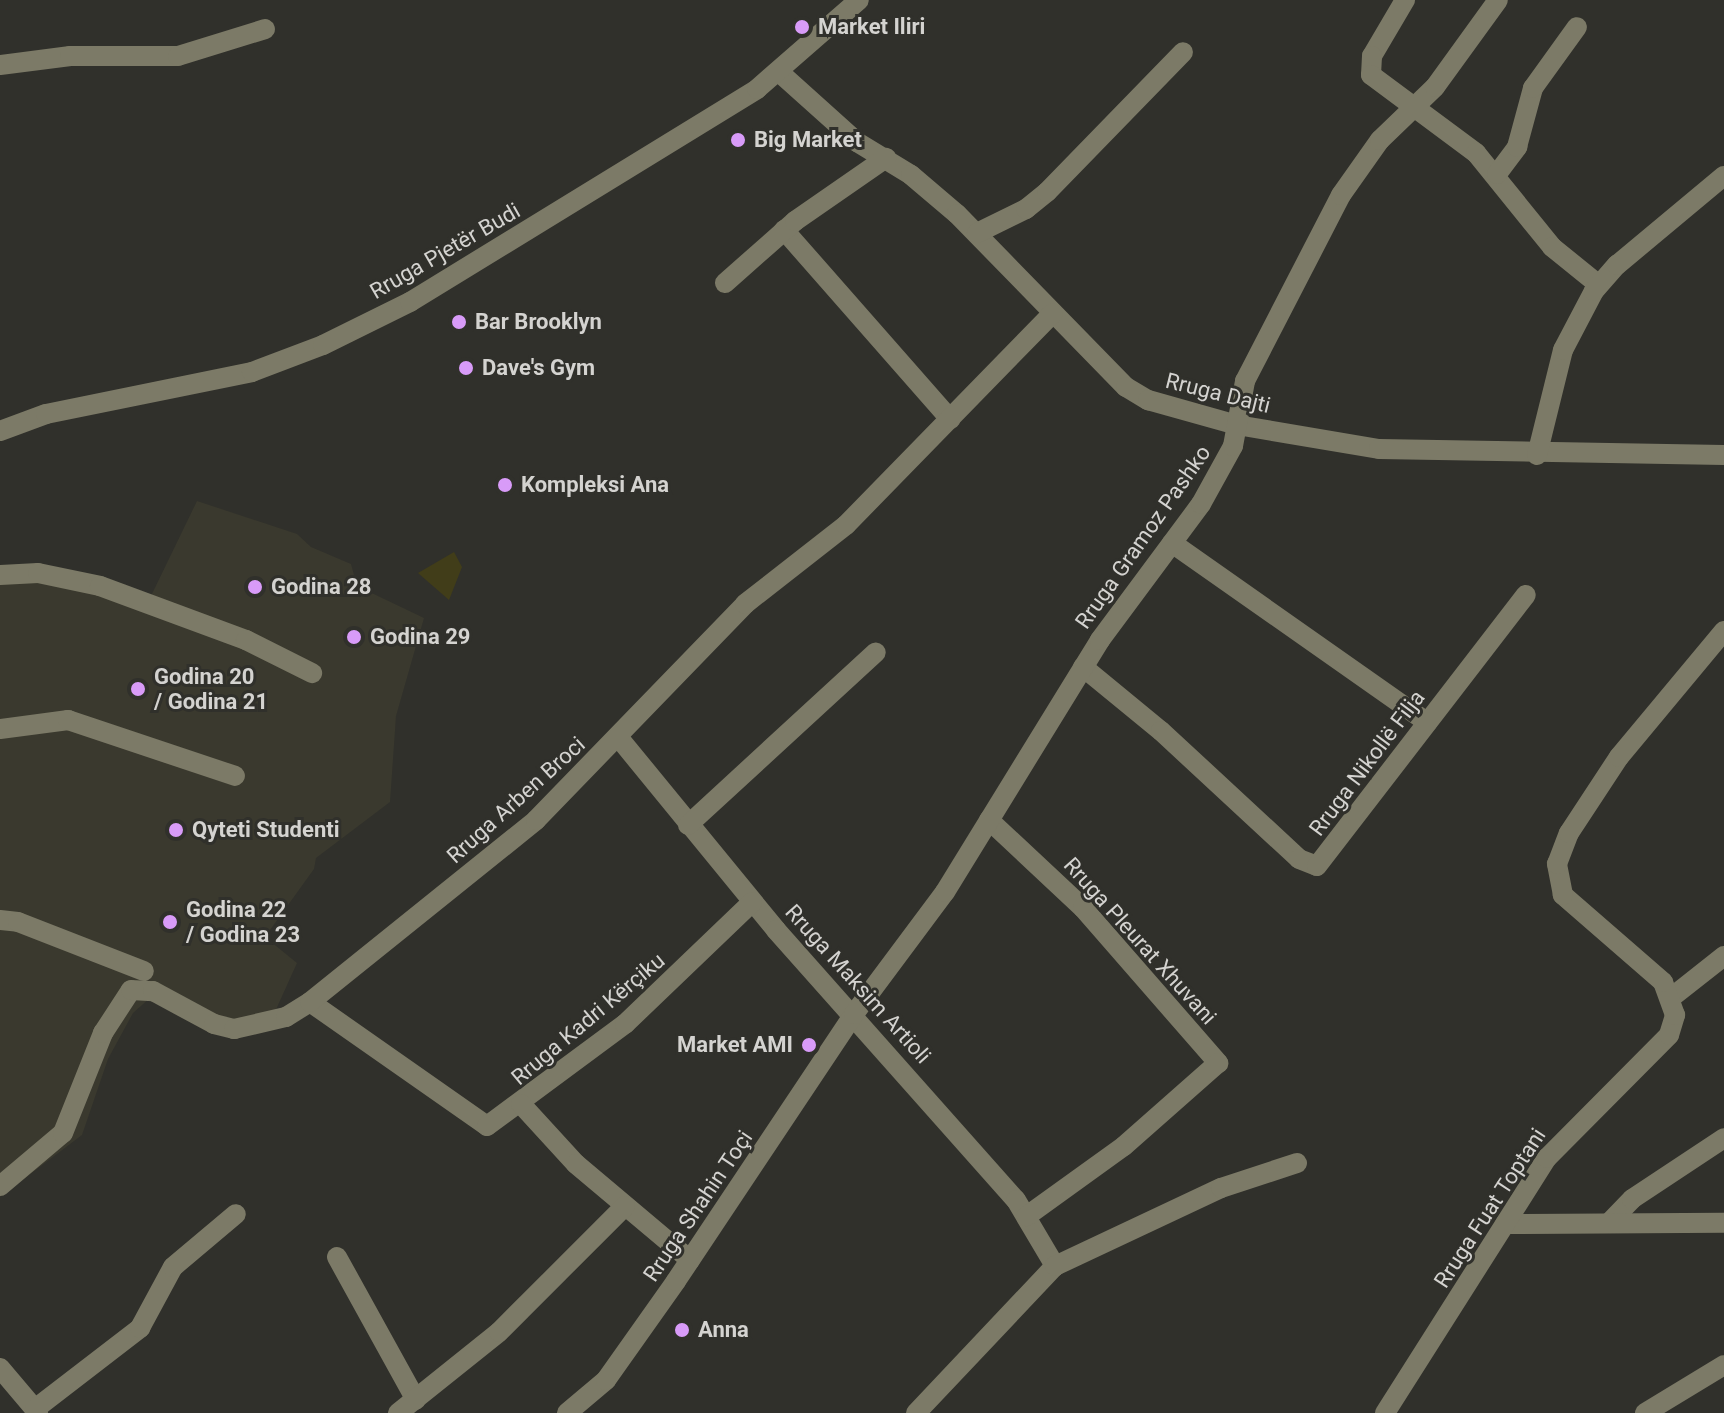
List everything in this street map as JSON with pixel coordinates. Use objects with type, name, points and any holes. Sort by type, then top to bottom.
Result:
[{"type":"street","name":"Rruga Pjetër Budi","points":[[0,431],[46,414],[252,372],[323,345],[487,257],[779,72],[859,0]]},
{"type":"street","points":[[1405,0],[1369,66],[1371,75],[1416,107],[1497,174],[1552,247],[1599,285]]},
{"type":"street","name":"Rruga Gramoz Pashko","points":[[854,1014],[945,892],[1083,667],[1227,463],[1245,381],[1341,195],[1380,140],[1416,107],[1498,0]]},
{"type":"street","points":[[1497,174],[1517,147],[1533,88],[1577,27]]},
{"type":"street","points":[[0,65],[70,56],[178,56],[265,29]]},
{"type":"street","points":[[977,233],[1026,209],[1047,192],[1183,52]]},
{"type":"street","name":"Rruga Dajti","points":[[779,72],[857,142],[886,158],[977,233],[1053,313],[1141,396],[1237,425],[1379,449],[1537,455],[1724,455]]},
{"type":"street","points":[[725,283],[784,230],[886,158]]},
{"type":"street","points":[[1537,455],[1563,350],[1599,285],[1724,176]]},
{"type":"street","points":[[784,230],[950,419]]},
{"type":"street","name":"Rruga Arben Broci","points":[[0,1186],[63,1133],[103,1033],[131,990],[153,991],[234,1029],[286,1017],[310,1002],[515,838],[619,738],[745,604],[846,525],[1053,313]]},
{"type":"street","points":[[1172,543],[1427,722]]},
{"type":"street","points":[[0,575],[38,573],[100,586],[246,640],[312,673]]},
{"type":"street","name":"Rruga Nikollë Filja","points":[[1083,667],[1312,866],[1326,858],[1526,595]]},
{"type":"street","points":[[1724,631],[1619,757],[1569,833],[1557,864],[1563,895],[1629,948],[1672,997],[1724,956]]},
{"type":"street","points":[[688,825],[876,652]]},
{"type":"street","points":[[0,729],[68,720],[235,776]]},
{"type":"street","name":"Rruga Maksim Artioli","points":[[619,738],[752,902],[854,1014],[1027,1216],[1055,1266]]},
{"type":"street","name":"Rruga Pleurat Xhuvani","points":[[989,820],[1083,908],[1218,1063],[1124,1146],[1027,1216]]},
{"type":"street","name":"Rruga Kadri Kërçiku","points":[[690,1260],[562,1151],[521,1104],[625,1024],[752,902]]},
{"type":"street","points":[[0,920],[18,922],[144,971]]},
{"type":"street","name":"Rruga Fuat Toptani","points":[[1385,1413],[1547,1158],[1577,1124],[1669,1035],[1675,1015],[1672,997]]},
{"type":"street","points":[[310,1002],[481,1123],[490,1125],[521,1104]]},
{"type":"street","name":"Rruga Shahin Toçi","points":[[567,1413],[606,1380],[854,1014]]},
{"type":"street","points":[[1609,1223],[1632,1199],[1724,1138]]},
{"type":"street","points":[[916,1413],[1055,1266],[1221,1188],[1297,1163]]},
{"type":"street","points":[[398,1413],[526,1308],[625,1206]]},
{"type":"street","points":[[0,1368],[37,1411],[140,1328],[173,1267],[236,1214]]},
{"type":"street","points":[[1505,1224],[1724,1223]]},
{"type":"street","points":[[337,1257],[416,1400]]},
{"type":"street","points":[[1645,1413],[1724,1365]]},
{"type":"shaded area","name":"Qyteti Studenti","points":[[197,501],[297,534],[311,547],[351,564],[357,586],[424,618],[396,716],[390,802],[316,858],[314,869],[265,937],[297,963],[274,1014],[234,1024],[160,989],[133,1013],[108,1059],[82,1135],[0,1197],[0,574],[150,598]]},
{"type":"shaded area","points":[[454,552],[462,567],[449,600],[418,573]]},
{"type":"place","name":"Market Iliri","points":[[802,27]]},
{"type":"place","name":"Big Market","points":[[738,140]]},
{"type":"place","name":"Bar Brooklyn","points":[[459,322]]},
{"type":"place","name":"Dave's Gym","points":[[466,368]]},
{"type":"place","name":"Kompleksi Ana","points":[[505,485]]},
{"type":"place","name":"Godina 28","points":[[255,587]]},
{"type":"place","name":"Godina 29","points":[[354,637]]},
{"type":"place","name":"Godina 20 / Godina 21","points":[[138,689]]},
{"type":"place","name":"Qyteti Studenti","points":[[176,830]]},
{"type":"place","name":"Godina 22 / Godina 23","points":[[170,922]]},
{"type":"place","name":"Market AMI","points":[[809,1045]]},
{"type":"place","name":"Anna","points":[[682,1330]]}]
